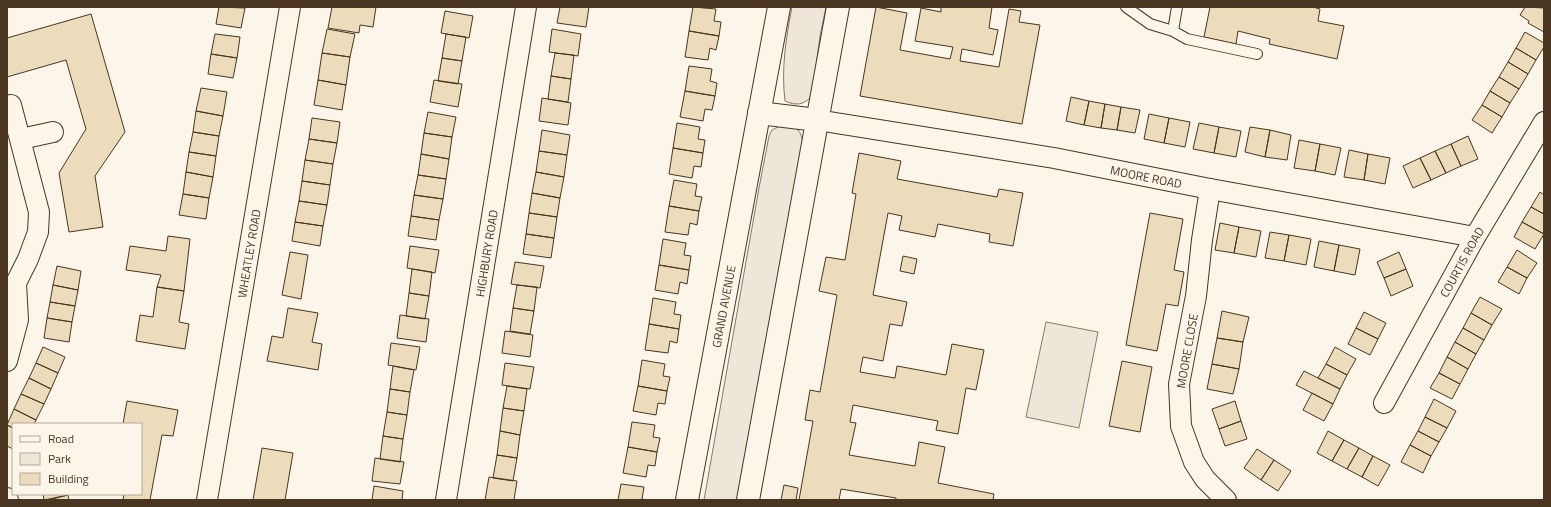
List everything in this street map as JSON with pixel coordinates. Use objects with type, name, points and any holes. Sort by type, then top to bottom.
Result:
[{"type":"street","name":"WHEATLEY ROAD","points":[[208,500],[290,7]]},
{"type":"street","name":"HIGHBURY ROAD","points":[[446,500],[526,7]]},
{"type":"street","name":"GRAND AVENUE","points":[[687,500],[778,7]]},
{"type":"street","points":[[748,500],[838,7]]},
{"type":"street","points":[[7,361],[18,320],[16,283],[28,259],[38,232],[38,212],[21,139],[11,104]]},
{"type":"street","points":[[759,113],[817,120]]},
{"type":"street","name":"MOORE ROAD","points":[[817,120],[1054,158],[1210,189],[1475,237]]},
{"type":"street","name":"COURTIS ROAD","points":[[1384,403],[1475,237],[1544,122]]},
{"type":"street","points":[[21,139],[53,132]]},
{"type":"street","name":"MOORE CLOSE","points":[[1210,189],[1202,240],[1196,296],[1179,384],[1181,426],[1194,462],[1205,479],[1226,500]]},
{"type":"lane","points":[[1126,7],[1150,24],[1173,31],[1187,39],[1257,54]]},
{"type":"lane","points":[[1173,31],[1177,7]]},
{"type":"green space","points":[[792,7],[826,7],[820,36],[812,96],[800,104],[793,104],[785,101],[784,89],[785,54]]},
{"type":"green space","points":[[784,124],[799,131],[802,138],[803,147],[740,500],[704,500],[769,136],[772,130]]},
{"type":"green space","points":[[1046,322],[1098,332],[1079,428],[1026,417]]},
{"type":"building","points":[[219,7],[245,8],[241,28],[216,24]]},
{"type":"building","points":[[332,7],[376,7],[373,27],[360,25],[359,33],[328,28]]},
{"type":"building","points":[[560,7],[589,7],[586,27],[557,23]]},
{"type":"building","points":[[693,7],[716,9],[714,21],[721,22],[719,36],[689,31]]},
{"type":"building","points":[[876,7],[907,13],[900,50],[950,59],[953,47],[915,41],[921,8],[941,12],[941,7],[992,7],[989,28],[998,30],[993,55],[962,49],[960,61],[999,67],[1009,9],[1021,11],[1019,22],[1040,25],[1022,124],[860,96]]},
{"type":"building","points":[[1210,7],[1313,7],[1320,9],[1318,21],[1344,26],[1337,59],[1269,44],[1270,39],[1238,31],[1236,44],[1204,37]]},
{"type":"building","points":[[1525,7],[1544,8],[1544,32],[1528,23],[1529,21],[1520,15]]},
{"type":"building","points":[[445,11],[473,16],[469,38],[441,33]]},
{"type":"building","points":[[91,14],[125,132],[95,176],[103,227],[69,232],[59,173],[86,129],[66,60],[7,77],[7,38]]},
{"type":"building","points":[[327,29],[355,34],[350,57],[322,53]]},
{"type":"building","points":[[552,29],[581,34],[578,56],[549,52]]},
{"type":"building","points":[[689,31],[719,36],[716,50],[710,48],[708,60],[685,57]]},
{"type":"building","points":[[1525,32],[1544,43],[1544,47],[1536,60],[1516,48]]},
{"type":"building","points":[[215,34],[240,37],[237,58],[211,54]]},
{"type":"building","points":[[446,34],[466,37],[462,61],[442,58]]},
{"type":"building","points":[[1516,48],[1536,60],[1528,74],[1508,62]]},
{"type":"building","points":[[322,53],[350,57],[346,85],[318,80]]},
{"type":"building","points":[[555,53],[574,55],[571,79],[551,76]]},
{"type":"building","points":[[211,54],[237,58],[233,78],[208,74]]},
{"type":"building","points":[[442,58],[462,61],[458,84],[438,81]]},
{"type":"building","points":[[1508,62],[1528,74],[1519,89],[1499,77]]},
{"type":"building","points":[[689,66],[712,69],[710,81],[717,83],[715,96],[685,91]]},
{"type":"building","points":[[551,76],[571,79],[568,102],[548,99]]},
{"type":"building","points":[[1499,77],[1519,89],[1510,103],[1490,91]]},
{"type":"building","points":[[318,80],[346,85],[342,110],[314,105]]},
{"type":"building","points":[[434,80],[462,84],[458,107],[430,102]]},
{"type":"building","points":[[201,88],[227,92],[223,116],[196,111]]},
{"type":"building","points":[[685,91],[715,96],[712,110],[705,109],[703,121],[680,117]]},
{"type":"building","points":[[1490,91],[1510,103],[1502,117],[1482,105]]},
{"type":"building","points":[[1071,97],[1089,101],[1084,125],[1066,121]]},
{"type":"building","points":[[542,98],[571,103],[568,125],[539,121]]},
{"type":"building","points":[[1089,101],[1105,104],[1101,128],[1084,125]]},
{"type":"building","points":[[1105,104],[1121,107],[1117,130],[1101,128]]},
{"type":"building","points":[[1482,105],[1502,117],[1492,133],[1472,120]]},
{"type":"building","points":[[1121,107],[1140,110],[1135,133],[1117,130]]},
{"type":"building","points":[[196,111],[223,116],[219,136],[193,132]]},
{"type":"building","points":[[428,112],[456,117],[452,137],[424,133]]},
{"type":"building","points":[[1149,114],[1169,118],[1164,143],[1144,139]]},
{"type":"building","points":[[312,118],[340,122],[337,143],[309,139]]},
{"type":"building","points":[[1169,118],[1190,122],[1185,147],[1164,143]]},
{"type":"building","points":[[677,123],[700,127],[698,139],[705,140],[703,153],[673,148]]},
{"type":"building","points":[[1199,123],[1219,127],[1214,153],[1193,149]]},
{"type":"building","points":[[1219,127],[1241,131],[1236,157],[1214,153]]},
{"type":"building","points":[[1250,127],[1270,130],[1265,157],[1245,152]]},
{"type":"building","points":[[542,130],[570,135],[567,155],[539,151]]},
{"type":"building","points":[[1270,130],[1291,135],[1287,160],[1265,157]]},
{"type":"building","points":[[193,132],[219,136],[216,156],[189,152]]},
{"type":"building","points":[[424,133],[452,137],[449,159],[421,154]]},
{"type":"building","points":[[1468,136],[1478,159],[1461,166],[1451,144]]},
{"type":"building","points":[[309,139],[337,143],[333,164],[305,160]]},
{"type":"building","points":[[1299,140],[1320,144],[1315,171],[1294,168]]},
{"type":"building","points":[[1320,144],[1341,148],[1335,175],[1315,171]]},
{"type":"building","points":[[1451,144],[1461,166],[1446,173],[1435,151]]},
{"type":"building","points":[[673,148],[703,153],[701,167],[694,166],[692,178],[669,174]]},
{"type":"building","points":[[1349,150],[1368,154],[1364,180],[1344,177]]},
{"type":"building","points":[[539,151],[567,155],[564,177],[536,172]]},
{"type":"building","points":[[1435,151],[1446,173],[1431,180],[1420,158]]},
{"type":"building","points":[[189,152],[216,156],[213,177],[186,172]]},
{"type":"building","points":[[859,153],[901,161],[897,179],[997,197],[999,189],[1023,193],[1013,246],[989,242],[990,234],[938,224],[935,237],[899,230],[902,216],[888,213],[873,295],[907,302],[902,326],[890,324],[883,361],[863,357],[860,372],[895,378],[897,366],[946,375],[952,344],[984,350],[976,390],[966,388],[958,434],[936,430],[938,421],[853,405],[850,422],[856,423],[849,455],[915,466],[919,442],[945,447],[938,483],[994,494],[993,500],[896,500],[896,498],[841,489],[839,500],[799,500],[813,421],[805,420],[810,390],[820,392],[837,295],[819,291],[826,257],[845,260],[856,194],[852,193]]},
{"type":"building","points":[[421,154],[449,159],[446,179],[418,175]]},
{"type":"building","points":[[1368,154],[1390,158],[1385,184],[1364,180]]},
{"type":"building","points":[[1420,158],[1431,180],[1413,188],[1403,166]]},
{"type":"building","points":[[305,160],[333,164],[330,185],[302,181]]},
{"type":"building","points":[[186,172],[213,177],[209,198],[183,194]]},
{"type":"building","points":[[536,172],[564,177],[560,198],[532,193]]},
{"type":"building","points":[[418,175],[446,179],[443,199],[414,195]]},
{"type":"building","points":[[674,180],[697,184],[695,196],[702,197],[699,211],[669,206]]},
{"type":"building","points":[[302,181],[330,185],[327,205],[299,201]]},
{"type":"building","points":[[1540,192],[1544,195],[1544,214],[1531,207]]},
{"type":"building","points":[[532,193],[560,198],[557,217],[529,213]]},
{"type":"building","points":[[183,194],[209,198],[206,219],[179,215]]},
{"type":"building","points":[[414,195],[443,199],[439,220],[411,216]]},
{"type":"building","points":[[299,201],[327,205],[323,226],[295,222]]},
{"type":"building","points":[[669,206],[699,211],[697,225],[690,223],[688,235],[665,232]]},
{"type":"building","points":[[1531,207],[1544,214],[1544,234],[1522,222]]},
{"type":"building","points":[[529,213],[557,217],[554,238],[526,234]]},
{"type":"building","points":[[1150,213],[1183,219],[1174,270],[1184,272],[1178,306],[1166,304],[1157,351],[1126,345]]},
{"type":"building","points":[[411,216],[439,220],[436,240],[408,236]]},
{"type":"building","points":[[295,222],[323,226],[320,246],[292,241]]},
{"type":"building","points":[[1522,222],[1544,234],[1535,249],[1514,237]]},
{"type":"building","points":[[1220,223],[1239,227],[1234,253],[1215,250]]},
{"type":"building","points":[[1239,227],[1261,231],[1256,257],[1234,253]]},
{"type":"building","points":[[1270,232],[1289,235],[1284,261],[1265,258]]},
{"type":"building","points":[[526,234],[554,238],[551,258],[523,254]]},
{"type":"building","points":[[1289,235],[1311,239],[1306,265],[1284,261]]},
{"type":"building","points":[[168,236],[190,239],[184,291],[157,287],[161,275],[126,270],[130,246],[166,251]]},
{"type":"building","points":[[663,239],[686,243],[684,255],[691,256],[689,270],[659,265]]},
{"type":"building","points":[[1319,241],[1339,245],[1334,271],[1314,267]]},
{"type":"building","points":[[1339,245],[1360,249],[1355,275],[1334,271]]},
{"type":"building","points":[[410,246],[439,250],[435,273],[407,268]]},
{"type":"building","points":[[1517,250],[1537,263],[1527,278],[1507,267]]},
{"type":"building","points":[[290,252],[308,255],[301,299],[282,295]]},
{"type":"building","points":[[1399,252],[1406,269],[1384,278],[1377,262]]},
{"type":"building","points":[[903,256],[917,259],[914,274],[900,271]]},
{"type":"building","points":[[515,262],[544,266],[540,288],[511,284]]},
{"type":"building","points":[[659,265],[689,270],[687,284],[680,282],[678,294],[655,290]]},
{"type":"building","points":[[57,266],[81,271],[78,290],[53,285]]},
{"type":"building","points":[[1507,267],[1527,278],[1519,294],[1498,282]]},
{"type":"building","points":[[412,269],[432,272],[429,296],[409,293]]},
{"type":"building","points":[[1406,269],[1413,286],[1391,296],[1384,278]]},
{"type":"building","points":[[53,285],[78,290],[75,306],[50,302]]},
{"type":"building","points":[[517,285],[537,287],[534,311],[513,308]]},
{"type":"building","points":[[157,287],[184,291],[179,322],[189,324],[185,349],[136,341],[140,315],[153,317]]},
{"type":"building","points":[[409,293],[429,296],[425,319],[406,316]]},
{"type":"building","points":[[1480,297],[1502,309],[1492,325],[1471,313]]},
{"type":"building","points":[[653,298],[676,302],[674,314],[681,315],[679,329],[649,324]]},
{"type":"building","points":[[50,302],[75,306],[72,322],[47,318]]},
{"type":"building","points":[[288,308],[318,313],[312,342],[322,344],[318,370],[267,361],[272,336],[283,338]]},
{"type":"building","points":[[513,308],[534,311],[530,334],[510,331]]},
{"type":"building","points":[[1222,311],[1249,317],[1243,342],[1217,338]]},
{"type":"building","points":[[1364,312],[1386,323],[1378,339],[1356,328]]},
{"type":"building","points":[[1471,313],[1492,325],[1484,340],[1463,328]]},
{"type":"building","points":[[400,315],[429,319],[426,342],[397,338]]},
{"type":"building","points":[[47,318],[72,322],[69,342],[44,338]]},
{"type":"building","points":[[649,324],[679,329],[677,343],[670,341],[668,353],[645,350]]},
{"type":"building","points":[[1356,328],[1378,339],[1370,355],[1348,344]]},
{"type":"building","points":[[1463,328],[1484,340],[1476,354],[1455,342]]},
{"type":"building","points":[[505,331],[533,335],[530,357],[502,353]]},
{"type":"building","points":[[1217,338],[1243,342],[1239,369],[1212,364]]},
{"type":"building","points":[[1455,342],[1476,354],[1468,369],[1447,357]]},
{"type":"building","points":[[391,343],[420,347],[416,370],[388,365]]},
{"type":"building","points":[[43,347],[65,357],[58,373],[36,363]]},
{"type":"building","points":[[1335,347],[1356,359],[1347,375],[1326,364]]},
{"type":"building","points":[[1447,357],[1468,369],[1460,384],[1439,373]]},
{"type":"building","points":[[642,360],[665,364],[663,376],[670,377],[667,391],[638,386]]},
{"type":"building","points":[[1122,361],[1152,367],[1140,432],[1109,426]]},
{"type":"building","points":[[36,363],[58,373],[51,389],[29,378]]},
{"type":"building","points":[[505,363],[534,367],[530,389],[502,385]]},
{"type":"building","points":[[1212,364],[1239,369],[1233,394],[1207,389]]},
{"type":"building","points":[[1326,364],[1347,375],[1340,389],[1318,378]]},
{"type":"building","points":[[393,366],[414,370],[410,392],[390,389]]},
{"type":"building","points":[[1304,371],[1340,389],[1333,404],[1296,385]]},
{"type":"building","points":[[1439,373],[1460,384],[1452,399],[1430,388]]},
{"type":"building","points":[[29,378],[51,389],[44,404],[21,394]]},
{"type":"building","points":[[507,386],[527,389],[524,411],[503,408]]},
{"type":"building","points":[[638,386],[667,391],[665,404],[658,403],[656,415],[633,411]]},
{"type":"building","points":[[390,389],[410,392],[407,415],[387,412]]},
{"type":"building","points":[[1312,393],[1333,404],[1324,421],[1303,410]]},
{"type":"building","points":[[21,394],[44,404],[36,420],[14,409]]},
{"type":"building","points":[[1434,399],[1456,411],[1447,428],[1425,417]]},
{"type":"building","points":[[127,401],[178,410],[173,436],[162,435],[150,500],[123,500],[124,495],[142,495],[142,423],[123,423]]},
{"type":"building","points":[[1235,401],[1241,421],[1219,429],[1212,409]]},
{"type":"building","points":[[503,408],[524,411],[520,435],[500,431]]},
{"type":"building","points":[[14,409],[36,420],[34,423],[12,423],[12,428],[7,425]]},
{"type":"building","points":[[387,412],[407,415],[403,439],[383,436]]},
{"type":"building","points":[[1425,417],[1447,428],[1439,442],[1418,431]]},
{"type":"building","points":[[1241,421],[1247,439],[1225,446],[1219,429]]},
{"type":"building","points":[[632,422],[655,425],[653,437],[660,438],[657,452],[628,447]]},
{"type":"building","points":[[7,425],[12,428],[12,448],[7,446]]},
{"type":"building","points":[[500,431],[520,435],[517,458],[497,455]]},
{"type":"building","points":[[1328,431],[1344,440],[1332,461],[1317,453]]},
{"type":"building","points":[[1418,431],[1439,442],[1431,456],[1410,445]]},
{"type":"building","points":[[383,436],[403,439],[400,462],[380,459]]},
{"type":"building","points":[[1344,440],[1359,448],[1347,469],[1332,461]]},
{"type":"building","points":[[1410,445],[1431,456],[1423,473],[1401,462]]},
{"type":"building","points":[[628,447],[657,452],[655,466],[648,465],[646,477],[623,473]]},
{"type":"building","points":[[262,448],[293,453],[285,500],[253,500]]},
{"type":"building","points":[[1359,448],[1373,456],[1362,477],[1347,469]]},
{"type":"building","points":[[1257,449],[1274,460],[1261,480],[1244,468]]},
{"type":"building","points":[[497,455],[517,458],[513,481],[493,478]]},
{"type":"building","points":[[1373,456],[1390,465],[1378,486],[1362,477]]},
{"type":"building","points":[[375,458],[404,462],[400,484],[372,481]]},
{"type":"building","points":[[1274,460],[1291,471],[1278,491],[1261,480]]},
{"type":"building","points":[[489,477],[517,481],[514,500],[485,500]]},
{"type":"building","points":[[621,484],[644,487],[642,499],[646,500],[618,500]]},
{"type":"building","points":[[784,485],[798,488],[796,500],[781,500]]},
{"type":"building","points":[[374,486],[403,491],[402,500],[372,500]]},
{"type":"building","points":[[43,495],[68,495],[44,500]]},
{"type":"building","points":[[68,495],[69,500],[49,500]]}]
